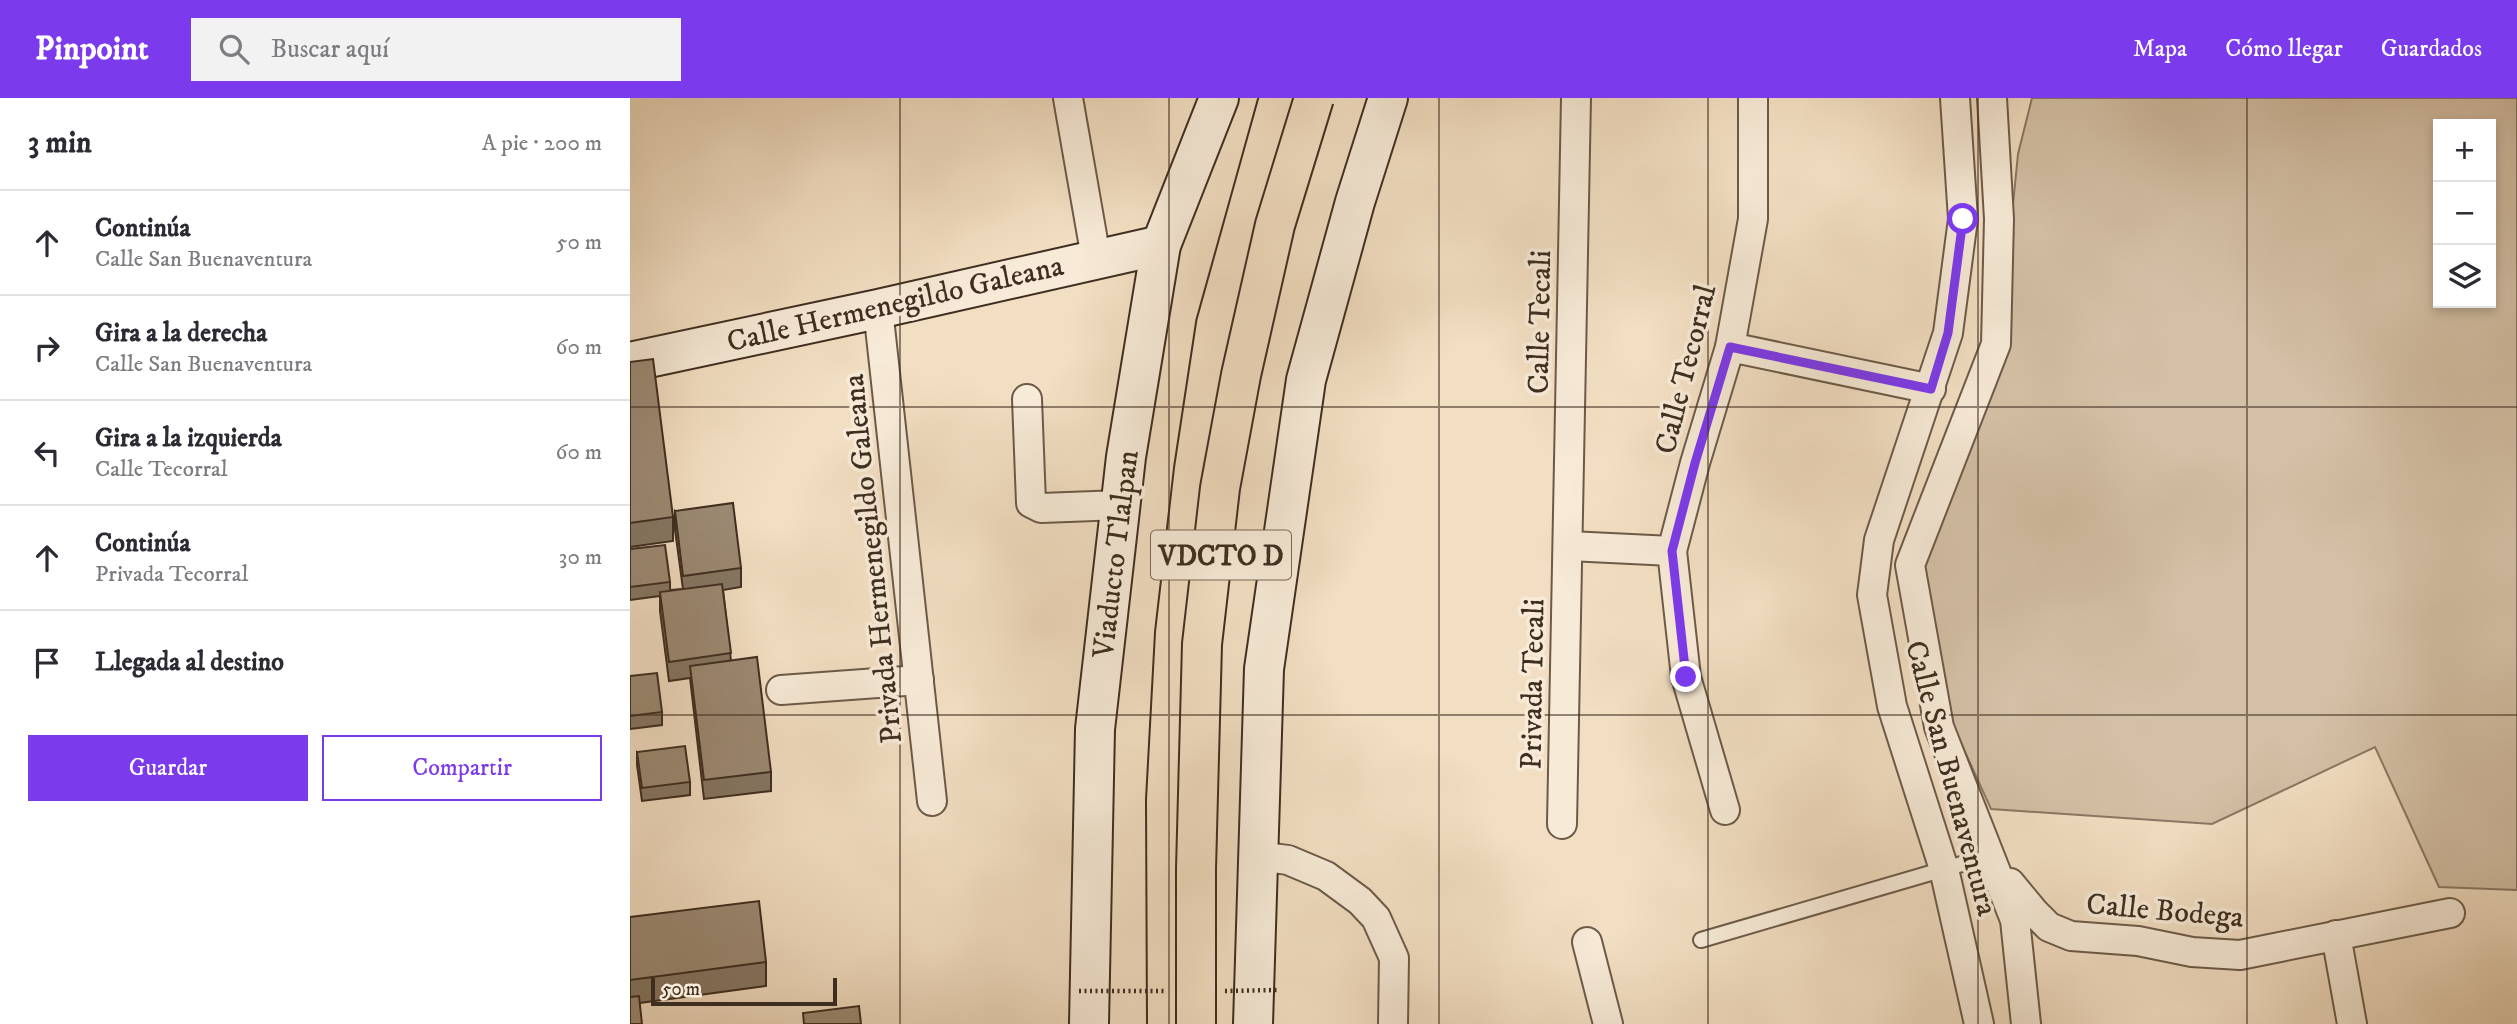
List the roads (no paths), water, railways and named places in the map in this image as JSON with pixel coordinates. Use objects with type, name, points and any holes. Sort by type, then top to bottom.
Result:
[{"type":"highway","name":"VDCTO D","points":[[1167,1024],[1166,800],[1175,633],[1194,470],[1216,324],[1279,98]]},
{"type":"highway","points":[[1178,1024],[1177,863],[1184,635],[1199,485],[1223,343],[1285,98]]},
{"type":"highway","points":[[1196,1024],[1196,869],[1202,644],[1220,488],[1241,375],[1275,225],[1314,98]]},
{"type":"highway","name":"VDCTO D","points":[[1209,1024],[1212,662],[1221,551],[1262,320],[1284,226],[1327,98]]},
{"type":"main road","name":"Viaducto Tlalpan","points":[[1089,1024],[1095,729],[1126,457],[1161,245],[1219,98]]},
{"type":"main road","points":[[1253,1024],[1264,669],[1306,380],[1355,202],[1388,98]]},
{"type":"main road","name":"Calle Hermenegildo Galeana","points":[[630,362],[1161,245]]},
{"type":"street","points":[[1068,98],[1096,258]]},
{"type":"street","name":"Calle Tecali","points":[[1569,546],[1576,98]]},
{"type":"street","name":"Calle Tecorral","points":[[1672,551],[1730,347],[1753,219],[1753,98]]},
{"type":"street","name":"Calle San Buenaventura","points":[[1955,98],[1963,219],[1948,333],[1879,540],[1872,595],[1892,706],[1944,869],[1979,1024]]},
{"type":"street","name":"Calle San Buenaventura","points":[[1992,98],[1999,219],[1996,344],[1910,565],[1939,727],[2015,920],[2026,1024]]},
{"type":"street","name":"Privada Hermenegildo Galeana","points":[[878,309],[932,801]]},
{"type":"street","points":[[1730,347],[1931,389]]},
{"type":"street","points":[[1027,399],[1031,503],[1041,508],[1121,505]]},
{"type":"street","points":[[1569,546],[1672,551],[1686,677],[1724,810]]},
{"type":"street","name":"Privada Tecali","points":[[1562,824],[1569,546]]},
{"type":"street","points":[[781,690],[919,680]]},
{"type":"street","points":[[1258,856],[1288,860],[1326,876],[1360,901],[1376,918],[1394,958],[1393,1024]]},
{"type":"street","name":"Calle Bodega","points":[[1989,856],[2049,927],[2071,936],[2138,940],[2192,952],[2239,955],[2450,913]]},
{"type":"street","points":[[2336,935],[2352,1024]]},
{"type":"street","points":[[1587,942],[1608,1024]]},
{"type":"lane","points":[[1701,940],[1989,856]]}]
